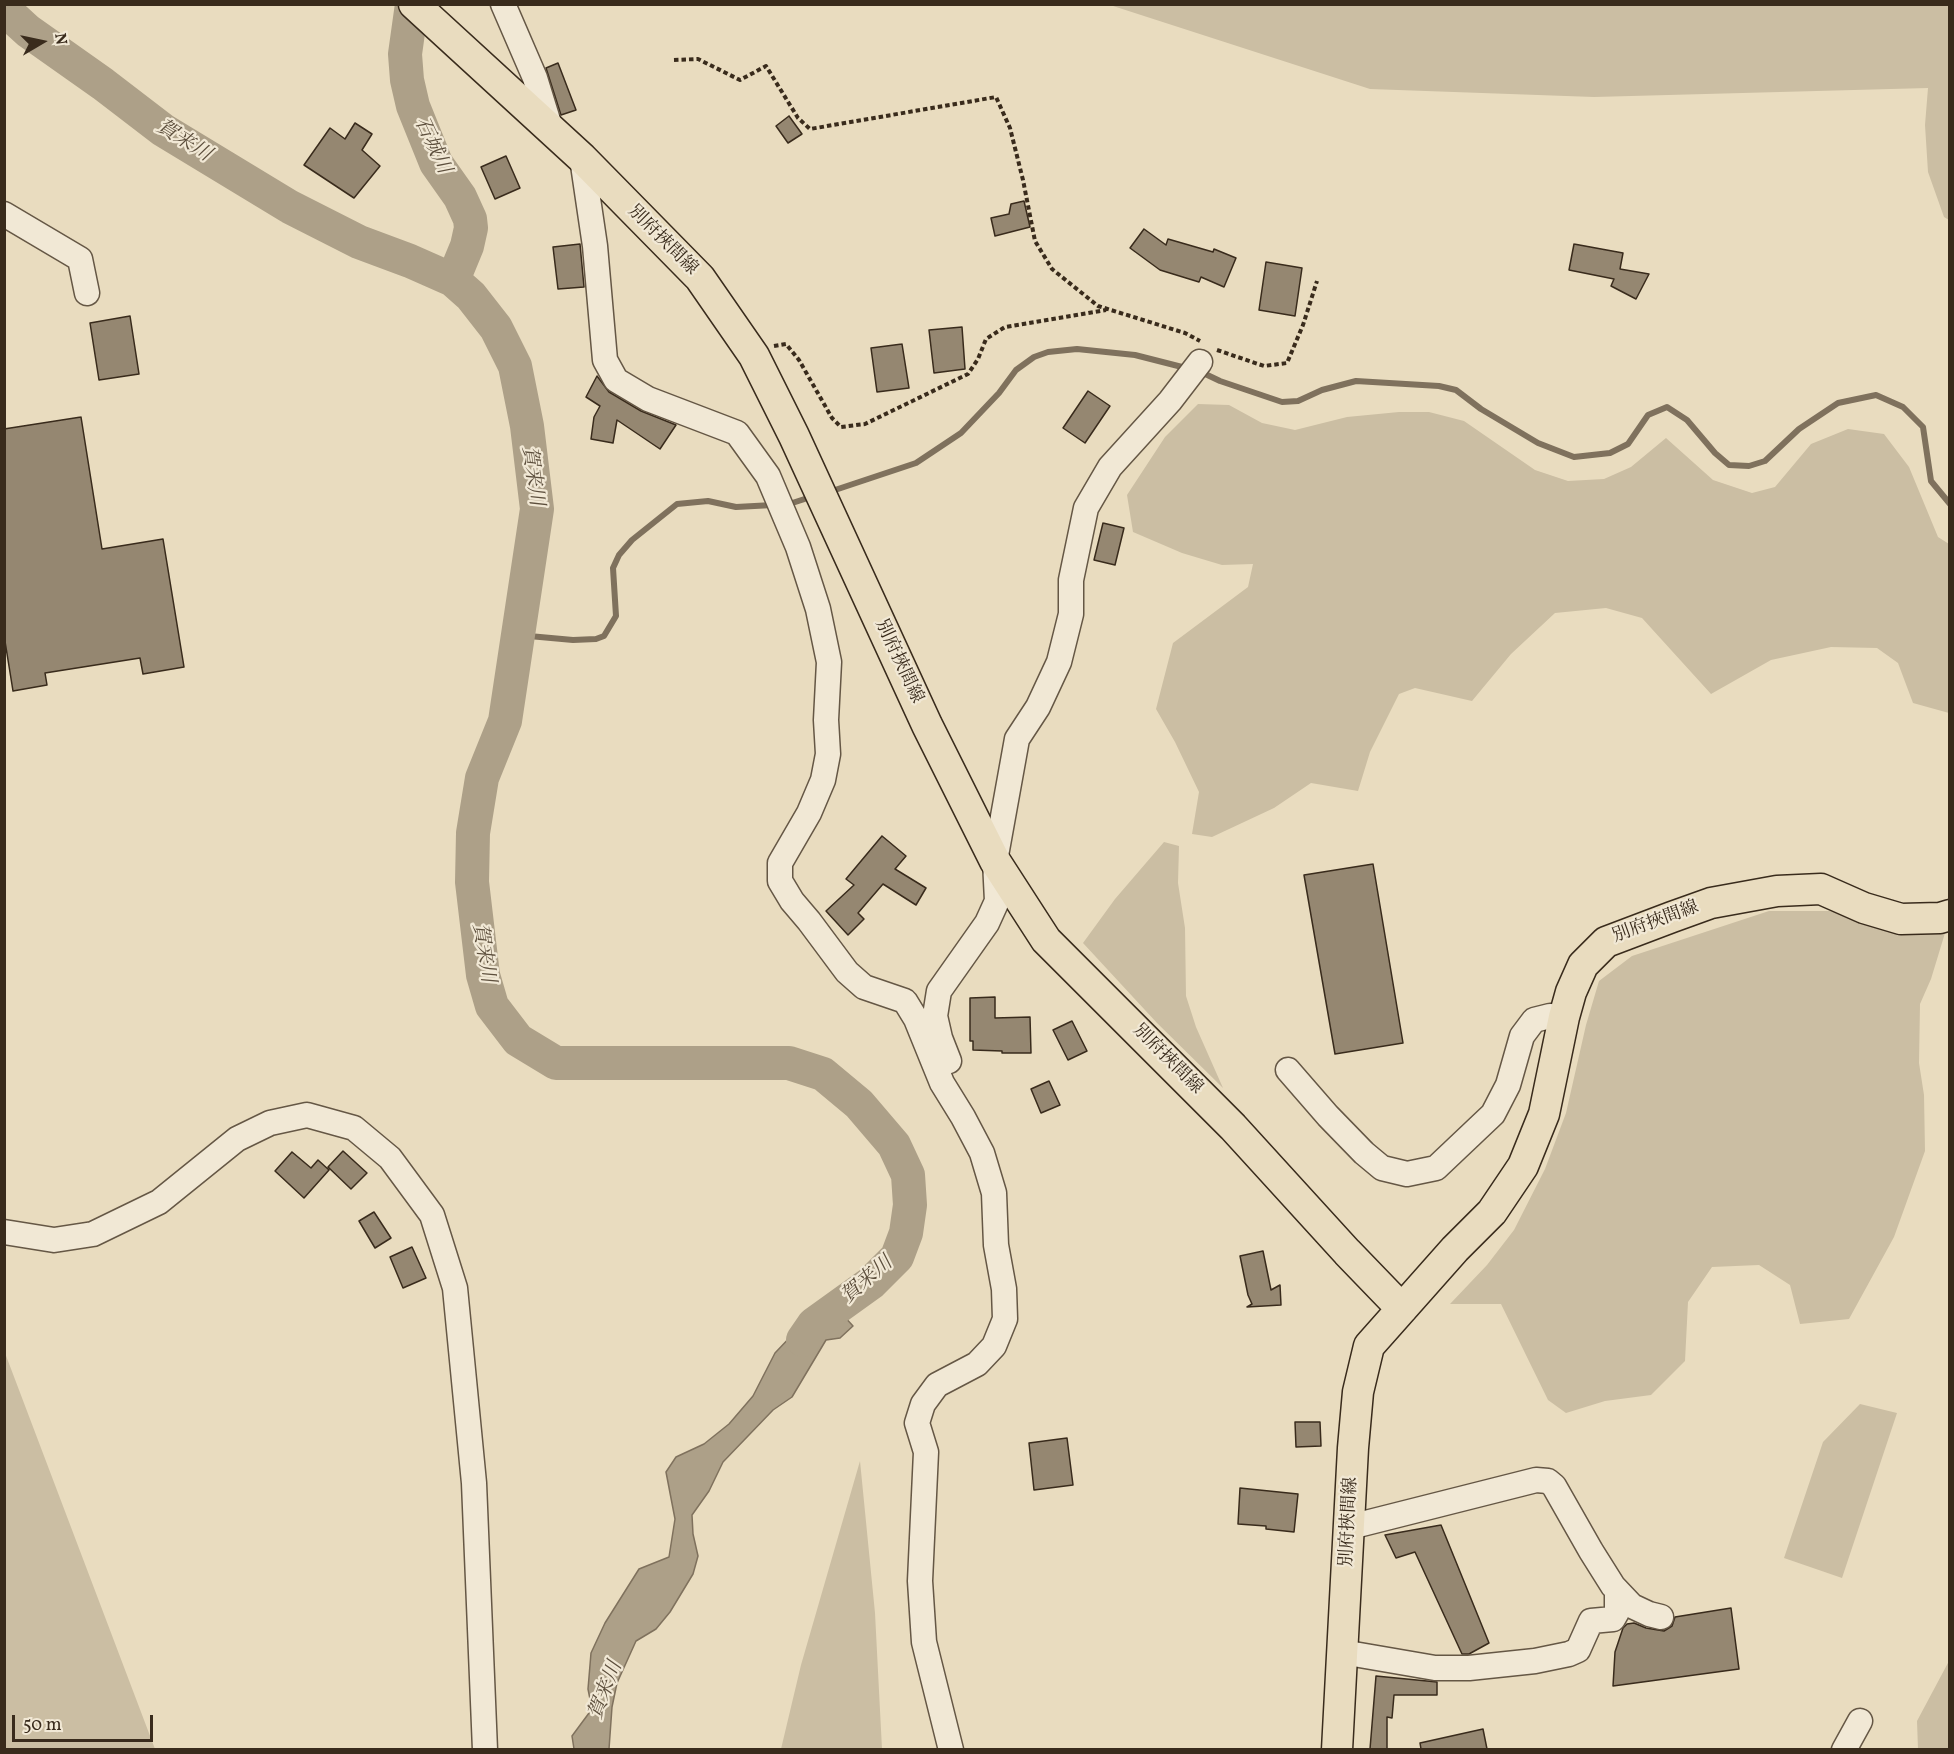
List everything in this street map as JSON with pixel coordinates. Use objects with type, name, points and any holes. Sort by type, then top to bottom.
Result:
[{"type":"main road","name":"別府挾間線","points":[[414,4],[582,158],[700,278],[754,356],[794,436],[927,725],[995,861],[1046,940],[1233,1127],[1402,1309]]},
{"type":"main road","name":"別府挾間線","points":[[1337,1749],[1353,1449],[1358,1392],[1369,1346],[1455,1249],[1492,1212],[1523,1166],[1544,1114],[1564,1017],[1571,992],[1583,965],[1606,942],[1711,903],[1777,891],[1821,889],[1864,908],[1901,919],[1940,918],[1950,915]]},
{"type":"street","points":[[503,4],[535,78],[551,130]]},
{"type":"street","points":[[582,158],[595,246],[605,360],[616,380],[648,399],[737,433],[768,476],[798,547],[818,609],[829,662],[826,720],[828,754],[823,780],[809,813],[780,863],[780,881],[792,901],[847,972],[864,987],[905,1001],[916,1019],[942,1083],[982,1153],[994,1193],[996,1245],[1004,1289],[1005,1319],[994,1346],[977,1364],[937,1385],[923,1404],[917,1423],[926,1452],[921,1581],[924,1642],[951,1749]]},
{"type":"street","points":[[4,214],[80,259],[87,292]]},
{"type":"street","points":[[963,1117],[956,1077],[940,1038],[935,1016],[939,991],[987,923],[997,901],[995,861],[1017,739],[1038,707],[1059,662],[1071,614],[1071,580],[1086,508],[1110,467],[1170,401],[1200,362]]},
{"type":"street","points":[[1288,1070],[1364,1153],[1382,1168],[1407,1174],[1436,1168],[1493,1114],[1508,1085],[1522,1036],[1534,1020],[1550,1016],[1564,1017]]},
{"type":"street","points":[[4,1232],[54,1240],[93,1234],[159,1202],[237,1139],[270,1122],[307,1115],[354,1128],[390,1158],[432,1215],[455,1288],[474,1483],[484,1748]]},
{"type":"street","points":[[1350,1527],[1536,1480],[1548,1481],[1554,1486],[1617,1591],[1632,1606],[1661,1617]]},
{"type":"street","points":[[1342,1652],[1435,1668],[1480,1667],[1535,1661],[1569,1654],[1578,1650],[1591,1621],[1613,1619],[1617,1611],[1617,1591]]},
{"type":"street","points":[[1844,1749],[1860,1721]]},
{"type":"path","points":[[674,60],[698,59],[740,80],[766,66],[798,118],[810,129],[996,97],[1010,128],[1035,240],[1052,269],[1098,306],[1185,333],[1217,350],[1264,366],[1287,363],[1303,325],[1317,281]]},
{"type":"path","points":[[768,347],[786,344],[799,360],[832,418],[841,427],[865,424],[968,374],[987,339],[1005,327],[1110,309]]},
{"type":"shaded area","points":[[1110,5],[1949,5],[1949,220],[1944,217],[1928,172],[1925,125],[1928,88],[1594,97],[1370,89]]},
{"type":"shaded area","points":[[1198,404],[1229,405],[1262,423],[1295,430],[1347,417],[1399,412],[1429,412],[1464,421],[1535,470],[1568,481],[1604,479],[1631,467],[1666,438],[1713,480],[1752,493],[1775,487],[1811,444],[1848,429],[1884,434],[1909,467],[1938,537],[1949,544],[1949,713],[1913,703],[1898,663],[1877,648],[1831,647],[1771,660],[1711,694],[1642,618],[1606,608],[1555,613],[1511,654],[1472,701],[1415,688],[1399,694],[1370,752],[1358,791],[1311,783],[1274,808],[1212,837],[1192,834],[1199,792],[1156,709],[1173,643],[1248,587],[1253,564],[1222,565],[1182,553],[1133,532],[1127,495],[1165,437]]},
{"type":"shaded area","points":[[1164,842],[1179,846],[1178,883],[1185,928],[1186,996],[1196,1027],[1223,1088],[1157,1023],[1083,943],[1115,899]]},
{"type":"shaded area","points":[[1769,911],[1830,911],[1865,920],[1895,932],[1945,933],[1931,979],[1920,1004],[1919,1063],[1924,1095],[1925,1151],[1894,1237],[1849,1319],[1800,1324],[1790,1285],[1759,1265],[1712,1267],[1688,1302],[1685,1361],[1651,1395],[1605,1401],[1566,1413],[1548,1400],[1501,1304],[1450,1304],[1487,1265],[1514,1230],[1545,1169],[1566,1113],[1586,1025],[1599,981],[1632,956]]},
{"type":"shaded area","points":[[5,1353],[155,1749],[5,1749]]},
{"type":"shaded area","points":[[1860,1404],[1897,1413],[1842,1578],[1784,1558],[1823,1442]]},
{"type":"shaded area","points":[[860,1461],[875,1613],[882,1749],[781,1749],[801,1665]]},
{"type":"shaded area","points":[[1949,1661],[1949,1749],[1918,1749],[1917,1721]]},
{"type":"water","points":[[831,1302],[853,1326],[840,1338],[826,1340],[792,1397],[773,1410],[723,1462],[709,1491],[692,1515],[698,1556],[693,1574],[670,1612],[656,1629],[636,1641],[617,1683],[612,1707],[609,1749],[574,1749],[572,1736],[592,1709],[588,1689],[591,1653],[605,1623],[639,1569],[669,1557],[675,1519],[666,1472],[676,1457],[704,1444],[729,1424],[753,1396],[775,1353],[813,1313]]},
{"type":"building","points":[[558,63],[576,110],[561,115],[546,68]]},
{"type":"building","points":[[789,116],[802,134],[788,143],[776,126]]},
{"type":"building","points":[[355,123],[372,134],[362,150],[380,166],[354,198],[304,165],[330,128],[345,139]]},
{"type":"building","points":[[506,156],[520,188],[495,199],[481,167]]},
{"type":"building","points":[[1024,201],[1030,227],[995,236],[991,218],[1009,214],[1011,204]]},
{"type":"building","points":[[1144,229],[1166,245],[1168,239],[1213,252],[1214,249],[1236,258],[1224,287],[1201,277],[1199,282],[1160,270],[1130,248]]},
{"type":"building","points":[[580,244],[584,287],[558,289],[553,247]]},
{"type":"building","points":[[1574,244],[1623,253],[1620,269],[1649,274],[1636,299],[1611,286],[1614,279],[1569,270]]},
{"type":"building","points":[[1266,262],[1302,268],[1295,316],[1259,310]]},
{"type":"building","points":[[130,316],[139,374],[99,380],[90,323]]},
{"type":"building","points":[[962,327],[965,369],[934,373],[929,330]]},
{"type":"building","points":[[902,344],[909,388],[877,392],[871,348]]},
{"type":"building","points":[[597,376],[609,392],[641,411],[676,425],[660,449],[617,420],[613,443],[591,439],[594,417],[600,406],[586,397]]},
{"type":"building","points":[[1088,391],[1110,406],[1085,443],[1063,428]]},
{"type":"building","points":[[81,417],[102,549],[163,539],[184,667],[143,674],[140,658],[45,673],[47,685],[13,691],[4,635],[4,429]]},
{"type":"building","points":[[1103,523],[1124,528],[1115,565],[1094,560]]},
{"type":"building","points":[[882,836],[906,856],[895,869],[926,888],[916,905],[883,884],[858,913],[864,919],[848,935],[826,911],[854,885],[846,879]]},
{"type":"building","points":[[1373,864],[1403,1043],[1335,1054],[1304,875]]},
{"type":"building","points":[[995,997],[995,1018],[1030,1017],[1031,1053],[973,1050],[973,1041],[970,1041],[970,998]]},
{"type":"building","points":[[1072,1021],[1087,1051],[1068,1060],[1053,1030]]},
{"type":"building","points":[[1049,1081],[1060,1105],[1041,1113],[1031,1089]]},
{"type":"building","points":[[343,1151],[367,1173],[351,1189],[328,1167]]},
{"type":"building","points":[[292,1152],[311,1168],[318,1160],[329,1170],[304,1198],[275,1171]]},
{"type":"building","points":[[374,1212],[391,1238],[375,1248],[359,1221]]},
{"type":"building","points":[[412,1247],[426,1278],[403,1288],[390,1257]]},
{"type":"building","points":[[1263,1251],[1271,1290],[1280,1285],[1281,1305],[1247,1307],[1252,1304],[1240,1256]]},
{"type":"building","points":[[1295,1422],[1320,1422],[1321,1446],[1296,1447]]},
{"type":"building","points":[[1067,1438],[1073,1485],[1034,1490],[1029,1443]]},
{"type":"building","points":[[1240,1488],[1298,1494],[1294,1532],[1266,1529],[1266,1526],[1238,1524]]},
{"type":"building","points":[[1441,1525],[1489,1643],[1469,1654],[1462,1654],[1415,1552],[1396,1558],[1385,1535]]},
{"type":"building","points":[[1731,1608],[1739,1669],[1613,1686],[1615,1652],[1623,1628],[1627,1624],[1634,1623],[1664,1631],[1672,1626],[1675,1617]]},
{"type":"building","points":[[1376,1676],[1437,1682],[1437,1695],[1394,1695],[1392,1718],[1387,1717],[1387,1749],[1370,1749]]},
{"type":"building","points":[[1483,1729],[1487,1749],[1421,1749],[1420,1743]]},
{"type":"waterway","name":"石城川","points":[[412,4],[405,54],[407,80],[413,106],[436,163],[460,197],[470,219],[471,228],[467,246],[453,280]]},
{"type":"waterway","name":"賀来川","points":[[4,9],[28,31],[163,130],[290,207],[359,242],[453,280],[471,296],[496,328],[515,366],[527,426],[537,509],[505,721],[482,778],[473,833],[472,882],[483,975],[492,1006],[518,1040],[556,1063],[789,1063],[823,1074],[859,1104],[894,1145],[908,1175],[910,1205],[906,1233],[897,1257],[871,1283],[814,1324],[803,1340]]},
{"type":"waterway","points":[[829,492],[916,463],[961,433],[999,393],[1016,370],[1034,357],[1048,352],[1077,349],[1135,355],[1186,368]]},
{"type":"waterway","points":[[1199,371],[1220,381],[1282,402],[1298,401],[1322,390],[1356,381],[1439,386],[1456,390],[1481,409],[1538,443],[1574,457],[1610,453],[1628,444],[1648,415],[1667,407],[1687,420],[1715,453],[1729,465],[1749,466],[1765,461],[1799,429],[1838,403],[1876,395],[1903,407],[1923,427],[1931,481],[1950,504]]},
{"type":"waterway","points":[[786,505],[814,496]]},
{"type":"waterway","points":[[518,635],[573,640],[596,639],[604,636],[616,616],[613,568],[619,555],[632,540],[677,504],[708,501],[736,507],[773,505]]}]
